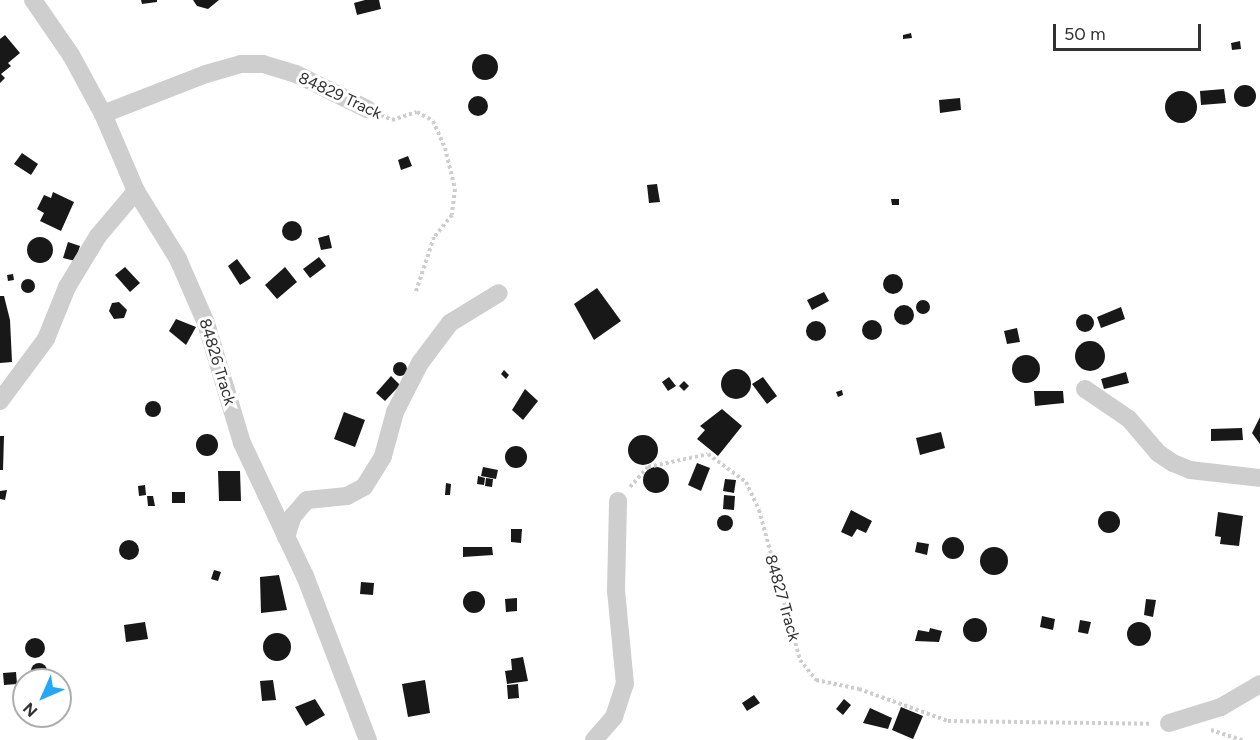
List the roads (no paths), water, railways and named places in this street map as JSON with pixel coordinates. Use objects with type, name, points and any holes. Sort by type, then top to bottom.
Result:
[{"type":"street","name":"84826 Track","points":[[33,0],[71,55],[103,114],[136,191],[178,259],[206,323],[242,443],[286,537],[368,740]]},
{"type":"street","name":"84829 Track","points":[[103,114],[206,74],[241,64],[263,64],[296,74],[367,109]]},
{"type":"street","points":[[0,402],[46,339],[67,287],[98,236],[136,191]]},
{"type":"street","points":[[286,537],[293,516],[307,500],[347,496],[364,487],[382,456],[395,412],[420,363],[450,323],[499,293]]},
{"type":"street","points":[[1085,389],[1129,419],[1158,453],[1173,463],[1190,470],[1260,478]]},
{"type":"street","points":[[597,739],[614,717],[626,684],[616,591],[618,501]]},
{"type":"street","points":[[1169,723],[1221,707],[1260,684]]}]
